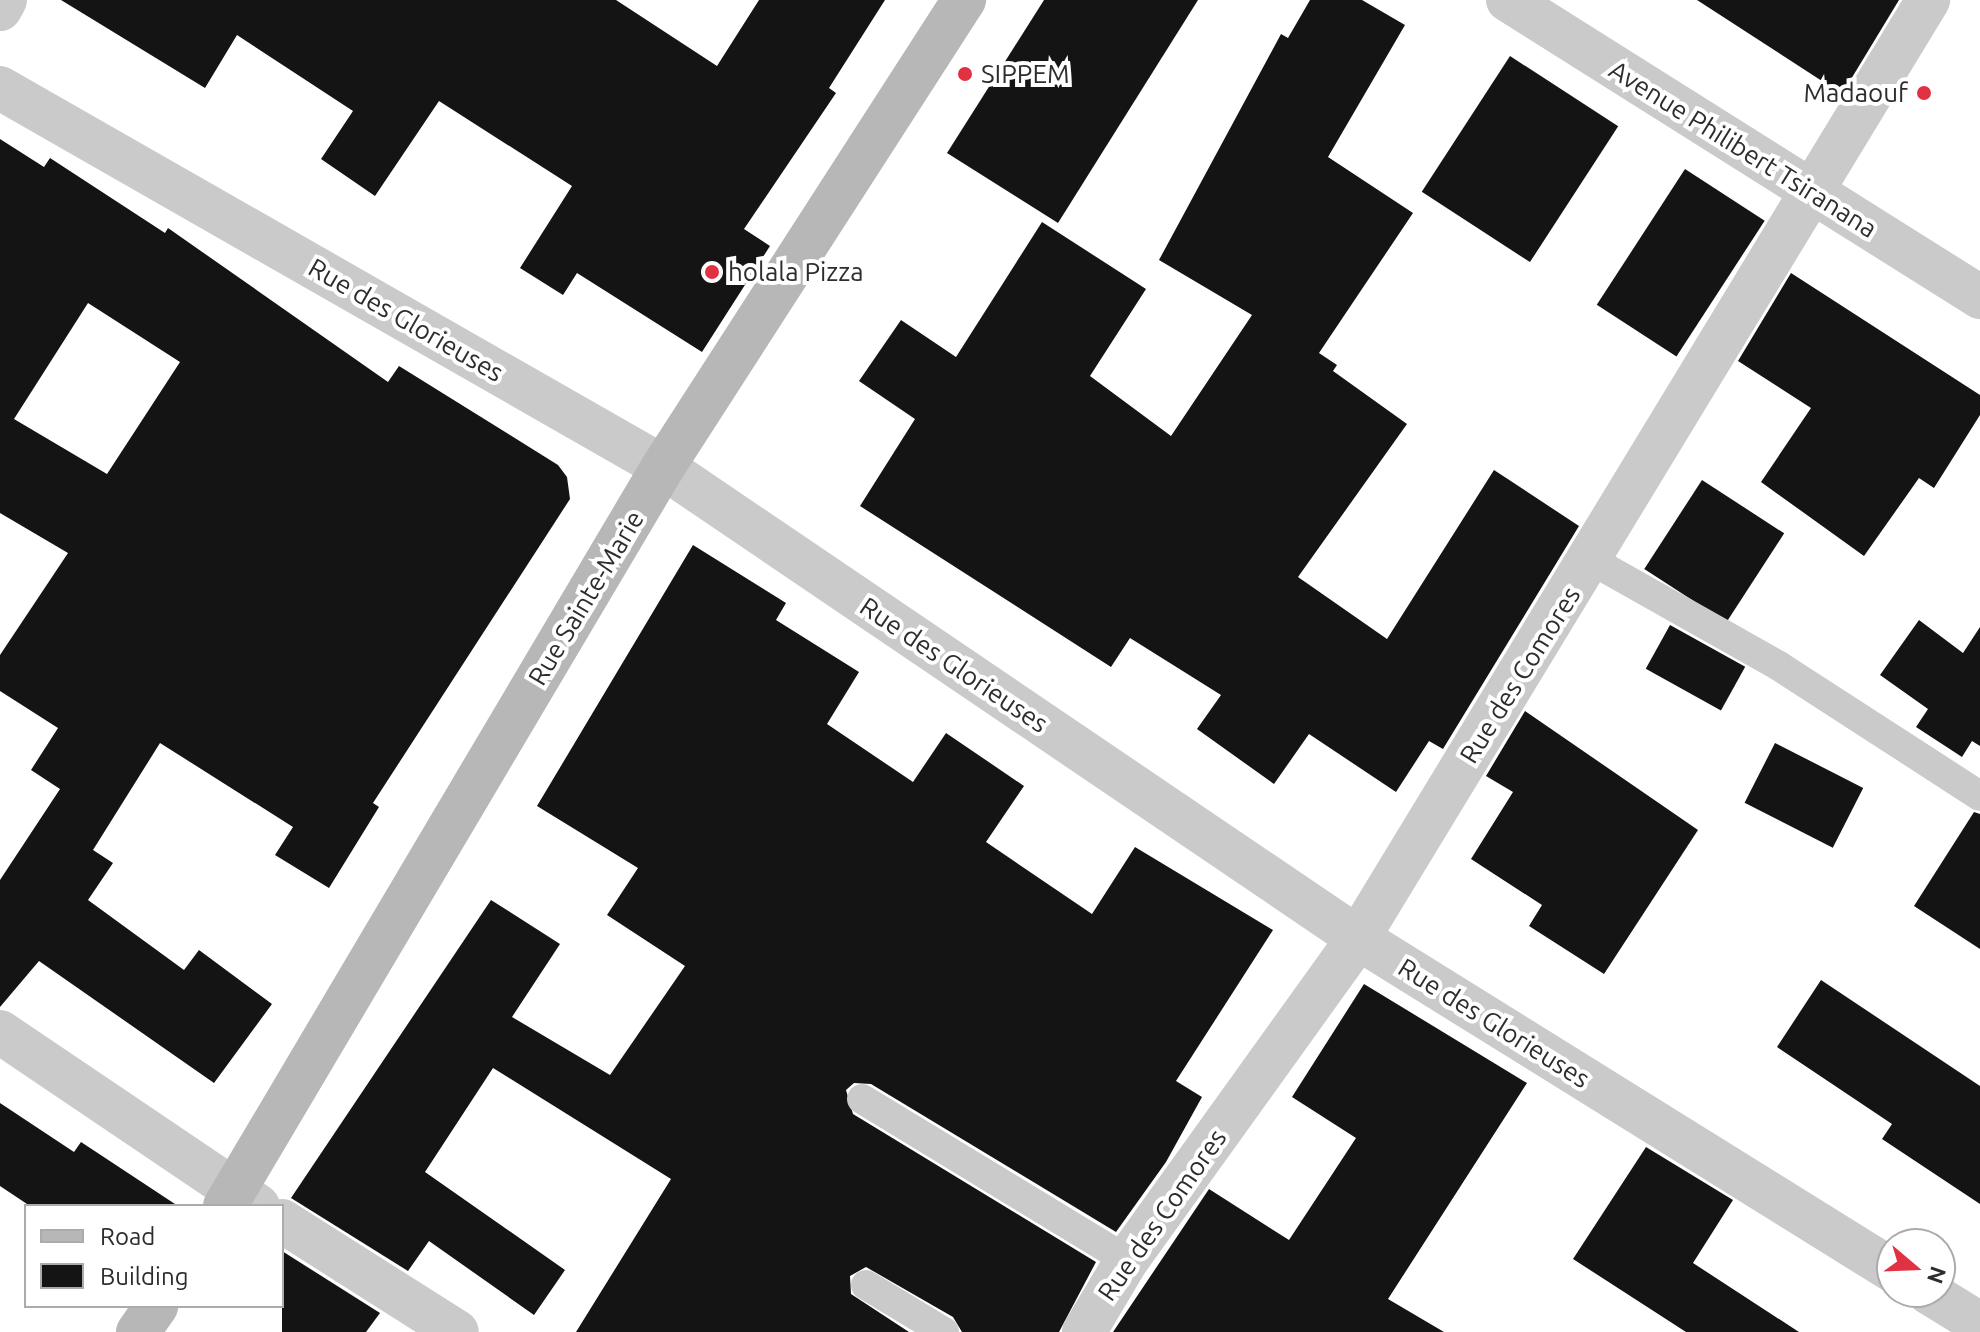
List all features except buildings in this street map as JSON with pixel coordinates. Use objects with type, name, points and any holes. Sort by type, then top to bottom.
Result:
[{"type":"main road","name":"Rue Sainte-Marie","points":[[239,1201],[663,467],[964,0]]},
{"type":"main road","points":[[138,1332],[155,1308]]},
{"type":"street","points":[[0,9],[5,0]]},
{"type":"street","name":"Avenue Philibert Tsiranana","points":[[1508,0],[1807,191],[1980,297]]},
{"type":"street","name":"Rue des Comores","points":[[1084,1332],[1127,1260],[1358,938],[1591,560],[1807,191],[1928,0]]},
{"type":"street","name":"Rue des Glorieuses","points":[[0,88],[663,467],[1358,938],[1876,1260]]},
{"type":"street","points":[[0,1032],[239,1201]]},
{"type":"street","points":[[284,1222],[457,1332]]},
{"type":"street","points":[[1954,1308],[1980,1324]]},
{"type":"lane","points":[[1591,560],[1779,666],[1980,796]]},
{"type":"lane","points":[[862,1099],[1127,1260]]},
{"type":"lane","points":[[866,1285],[944,1332]]},
{"type":"place","name":"SIPPEM","points":[[965,74]]},
{"type":"place","name":"Madaouf","points":[[1924,93]]},
{"type":"place","name":"holala Pizza","points":[[712,272]]}]
